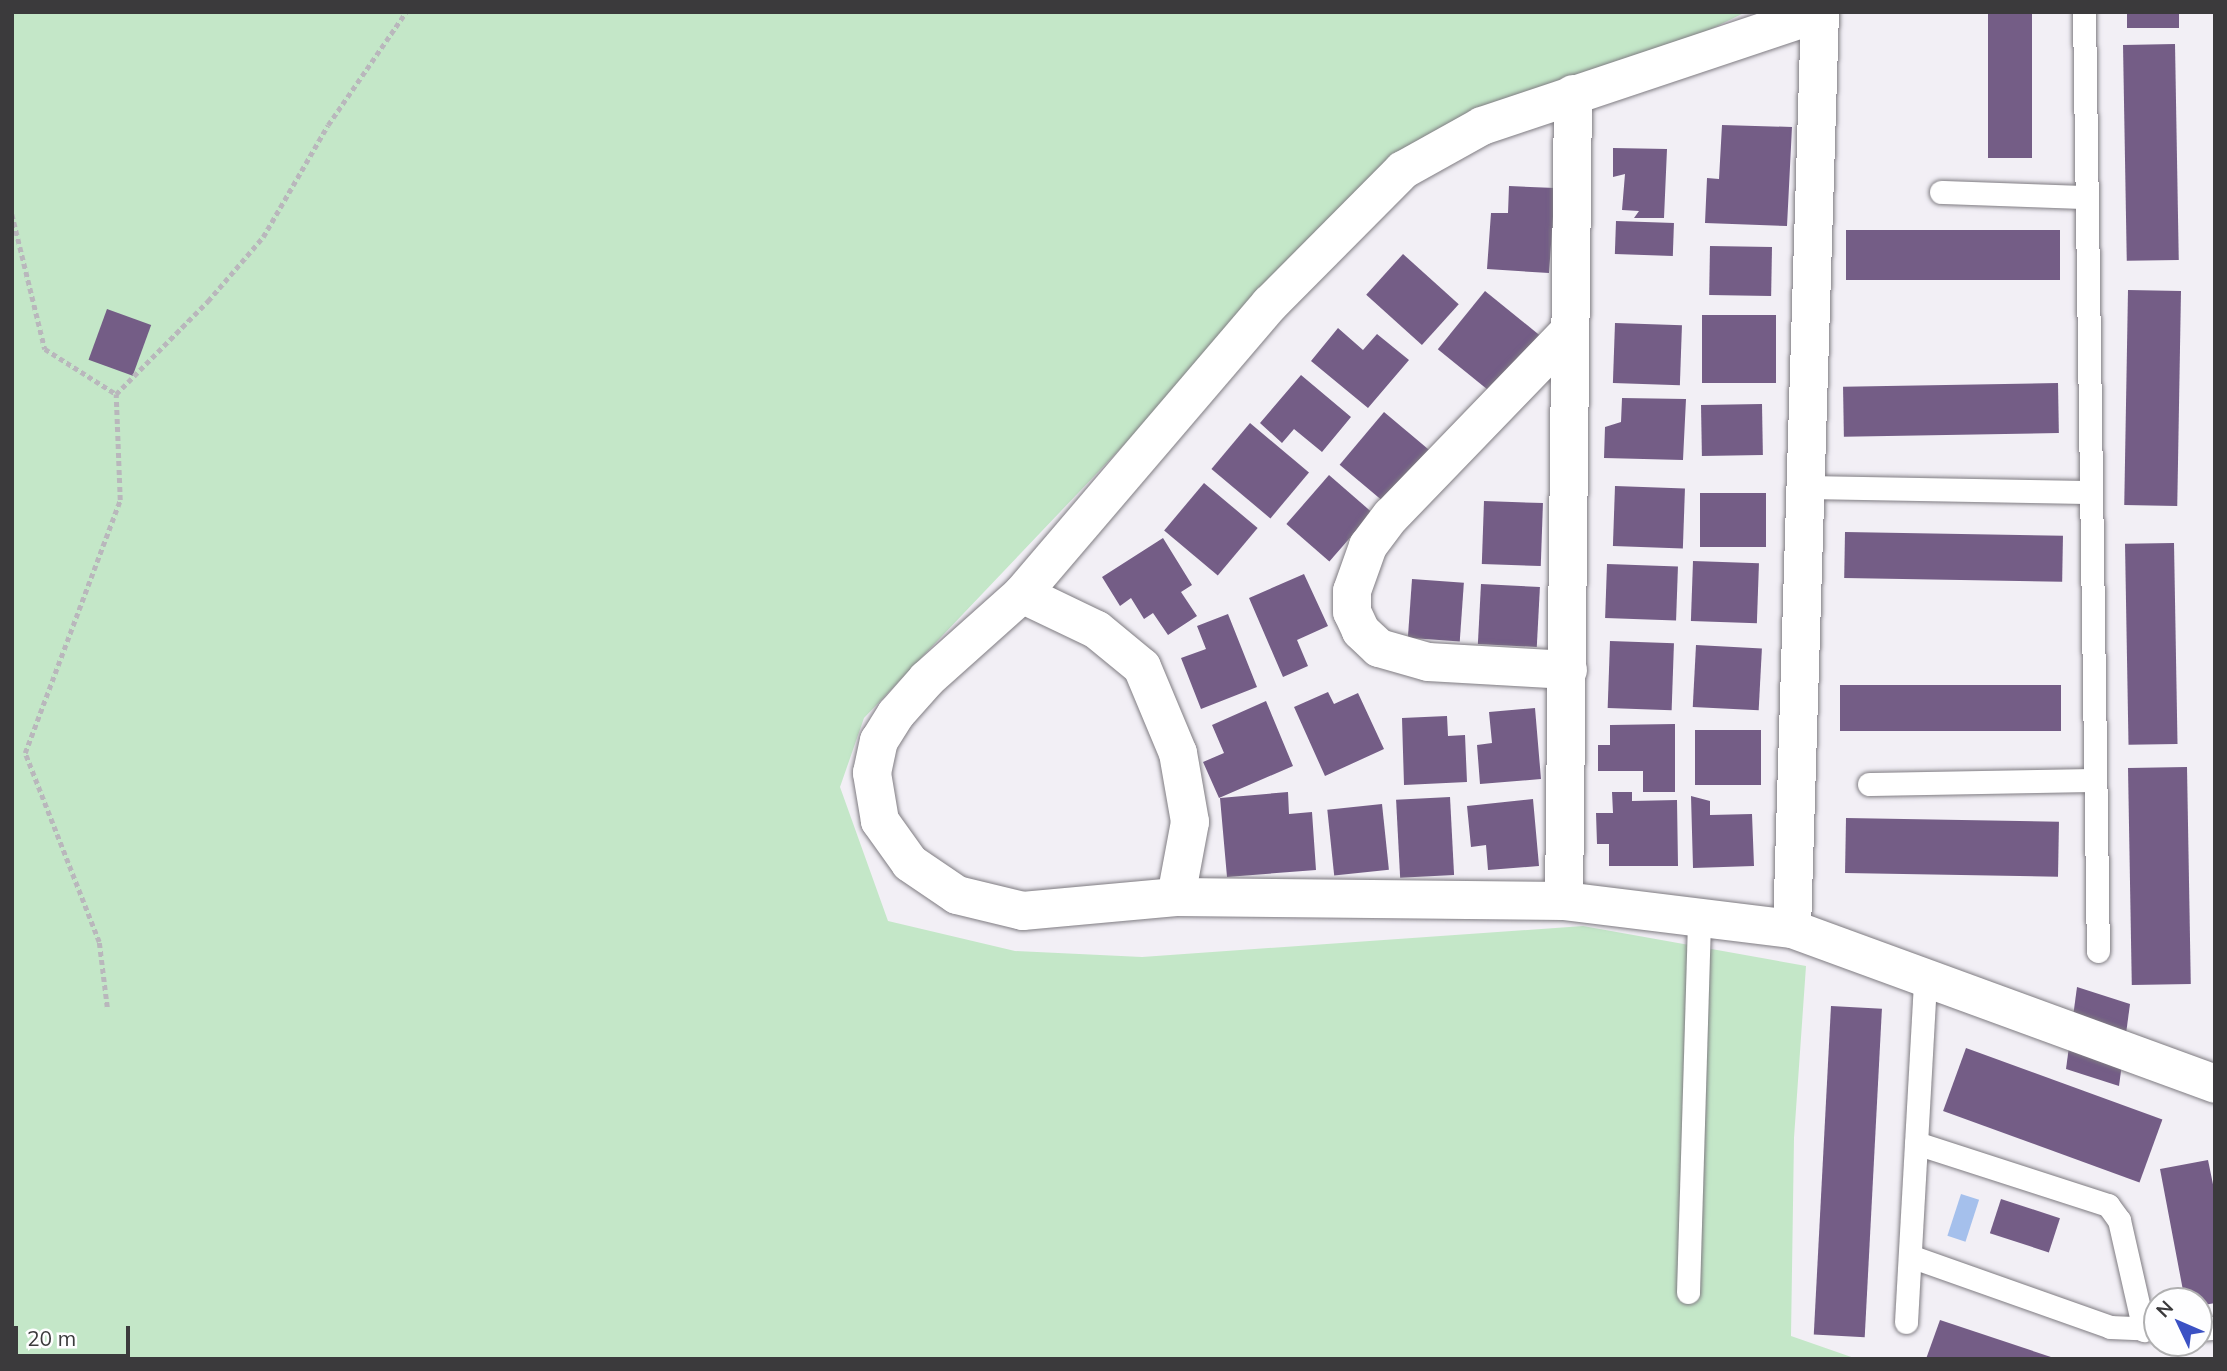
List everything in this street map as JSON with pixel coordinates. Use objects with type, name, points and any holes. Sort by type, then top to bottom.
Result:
[{"type":"street","points":[[1792,929],[1820,13],[1482,126],[1403,170],[1270,304],[1022,594],[927,679],[879,741],[873,773],[880,821],[909,863],[957,895],[1023,911],[1176,897],[1564,901],[1792,929],[2215,1084]]},
{"type":"street","points":[[1564,901],[1568,334],[1573,94]]},
{"type":"street","points":[[1567,670],[1428,662],[1378,648],[1361,631],[1352,612],[1352,591],[1368,546],[1391,516],[1568,334]]},
{"type":"street","points":[[1022,594],[1097,631],[1142,667],[1178,753],[1190,822],[1176,897]]},
{"type":"lane","points":[[2084,12],[2088,492],[2098,951]]},
{"type":"lane","points":[[1941,192],[2085,197]]},
{"type":"lane","points":[[1805,487],[2088,492]]},
{"type":"lane","points":[[1869,784],[2094,780]]},
{"type":"lane","points":[[1688,1292],[1699,918]]},
{"type":"lane","points":[[1906,1322],[1925,978]]},
{"type":"lane","points":[[1916,1143],[2108,1205],[2119,1220],[2143,1304]]},
{"type":"lane","points":[[1910,1256],[2110,1327],[2143,1329]]},
{"type":"path","points":[[107,1007],[99,942],[25,753],[120,500],[116,394],[208,301],[263,237],[328,125],[406,12]]},
{"type":"path","points":[[12,214],[46,349],[116,394]]},
{"type":"green space","points":[[12,12],[1746,12],[1355,202],[864,718],[840,787],[888,921],[1015,951],[1142,957],[1583,926],[1806,966],[1794,1138],[1791,1336],[1857,1359],[12,1359]]},
{"type":"water","points":[[1961,1194],[1979,1200],[1965,1242],[1947,1236]]},
{"type":"building","points":[[1988,12],[2032,12],[2032,158],[1988,158]]},
{"type":"building","points":[[2127,12],[2179,12],[2179,28],[2127,28]]},
{"type":"building","points":[[2175,44],[2179,260],[2127,261],[2123,45]]},
{"type":"building","points":[[1722,125],[1792,127],[1787,226],[1705,223],[1707,178],[1719,179]]},
{"type":"building","points":[[1613,148],[1667,149],[1664,218],[1634,218],[1639,211],[1622,210],[1625,174],[1613,177]]},
{"type":"building","points":[[1509,186],[1555,188],[1549,273],[1487,269],[1491,213],[1508,213]]},
{"type":"building","points":[[1616,221],[1674,223],[1673,256],[1615,254]]},
{"type":"building","points":[[1846,230],[2060,230],[2060,280],[1846,280]]},
{"type":"building","points":[[1710,246],[1772,247],[1771,296],[1709,295]]},
{"type":"building","points":[[1403,254],[1459,304],[1422,345],[1366,295]]},
{"type":"building","points":[[2128,290],[2181,291],[2177,506],[2124,505]]},
{"type":"building","points":[[1485,291],[1545,339],[1498,398],[1438,349]]},
{"type":"building","points":[[107,309],[151,325],[133,376],[89,360]]},
{"type":"building","points":[[1702,315],[1776,315],[1776,383],[1702,383]]},
{"type":"building","points":[[1615,323],[1682,325],[1680,385],[1613,383]]},
{"type":"building","points":[[1338,328],[1363,350],[1377,334],[1409,360],[1368,408],[1311,361]]},
{"type":"building","points":[[1301,375],[1351,417],[1322,452],[1294,429],[1282,443],[1260,423]]},
{"type":"building","points":[[2058,383],[2059,433],[1844,437],[1843,387]]},
{"type":"building","points":[[1622,398],[1686,399],[1683,460],[1604,458],[1605,427],[1621,422]]},
{"type":"building","points":[[1762,404],[1763,455],[1702,456],[1701,405]]},
{"type":"building","points":[[1384,412],[1429,450],[1385,503],[1340,465]]},
{"type":"building","points":[[1250,423],[1309,472],[1270,518],[1211,469]]},
{"type":"building","points":[[1329,475],[1372,512],[1329,561],[1286,524]]},
{"type":"building","points":[[1204,483],[1258,528],[1218,575],[1164,530]]},
{"type":"building","points":[[1615,486],[1685,488],[1683,548],[1613,546]]},
{"type":"building","points":[[1700,493],[1766,493],[1766,547],[1700,547]]},
{"type":"building","points":[[1484,501],[1543,503],[1541,566],[1482,564]]},
{"type":"building","points":[[1845,532],[2063,536],[2062,582],[1844,578]]},
{"type":"building","points":[[1163,538],[1192,585],[1181,592],[1197,616],[1168,635],[1153,613],[1144,619],[1131,598],[1120,606],[1102,577]]},
{"type":"building","points":[[2174,543],[2178,744],[2129,745],[2125,544]]},
{"type":"building","points":[[1693,561],[1759,563],[1757,623],[1691,621]]},
{"type":"building","points":[[1607,564],[1678,566],[1676,620],[1605,618]]},
{"type":"building","points":[[1304,574],[1328,626],[1297,640],[1308,666],[1283,677],[1249,598]]},
{"type":"building","points":[[1412,579],[1464,583],[1460,641],[1408,638]]},
{"type":"building","points":[[1481,584],[1540,587],[1537,647],[1478,644]]},
{"type":"building","points":[[1228,614],[1257,687],[1201,709],[1181,658],[1206,649],[1197,626]]},
{"type":"building","points":[[1610,641],[1674,643],[1672,710],[1608,708]]},
{"type":"building","points":[[1696,645],[1762,648],[1759,710],[1693,707]]},
{"type":"building","points":[[1840,685],[2061,685],[2061,731],[1840,731]]},
{"type":"building","points":[[1328,692],[1334,704],[1358,693],[1384,749],[1325,776],[1294,707]]},
{"type":"building","points":[[1266,701],[1293,766],[1219,798],[1203,762],[1224,753],[1212,725]]},
{"type":"building","points":[[1535,708],[1541,779],[1480,784],[1477,745],[1492,743],[1489,712]]},
{"type":"building","points":[[1447,716],[1448,736],[1465,735],[1467,782],[1404,785],[1402,718]]},
{"type":"building","points":[[1675,724],[1675,792],[1643,792],[1643,771],[1598,771],[1598,745],[1610,745],[1610,725]]},
{"type":"building","points":[[1695,730],[1761,730],[1761,785],[1695,785]]},
{"type":"building","points":[[2187,767],[2191,984],[2132,985],[2128,768]]},
{"type":"building","points":[[1288,792],[1289,814],[1312,812],[1316,870],[1227,877],[1220,798]]},
{"type":"building","points":[[1612,792],[1632,792],[1632,801],[1677,800],[1678,866],[1609,866],[1609,844],[1597,844],[1596,813],[1613,813]]},
{"type":"building","points":[[1691,796],[1710,801],[1710,815],[1752,814],[1754,866],[1693,868]]},
{"type":"building","points":[[1450,797],[1454,875],[1400,878],[1396,800]]},
{"type":"building","points":[[1533,799],[1539,866],[1488,870],[1486,845],[1471,847],[1467,806]]},
{"type":"building","points":[[1382,804],[1389,870],[1334,875],[1327,810]]},
{"type":"building","points":[[1846,818],[2059,822],[2058,877],[1845,873]]},
{"type":"building","points":[[2077,987],[2130,1004],[2119,1086],[2066,1069]]},
{"type":"building","points":[[1831,1006],[1882,1009],[1865,1337],[1814,1335]]},
{"type":"building","points":[[1966,1048],[2162,1119],[2139,1182],[1943,1111]]},
{"type":"building","points":[[2208,1160],[2215,1194],[2215,1303],[2213,1287],[2182,1287],[2160,1169]]},
{"type":"building","points":[[2001,1199],[2060,1218],[2049,1252],[1990,1233]]},
{"type":"building","points":[[1940,1320],[2054,1358],[1926,1359]]}]
